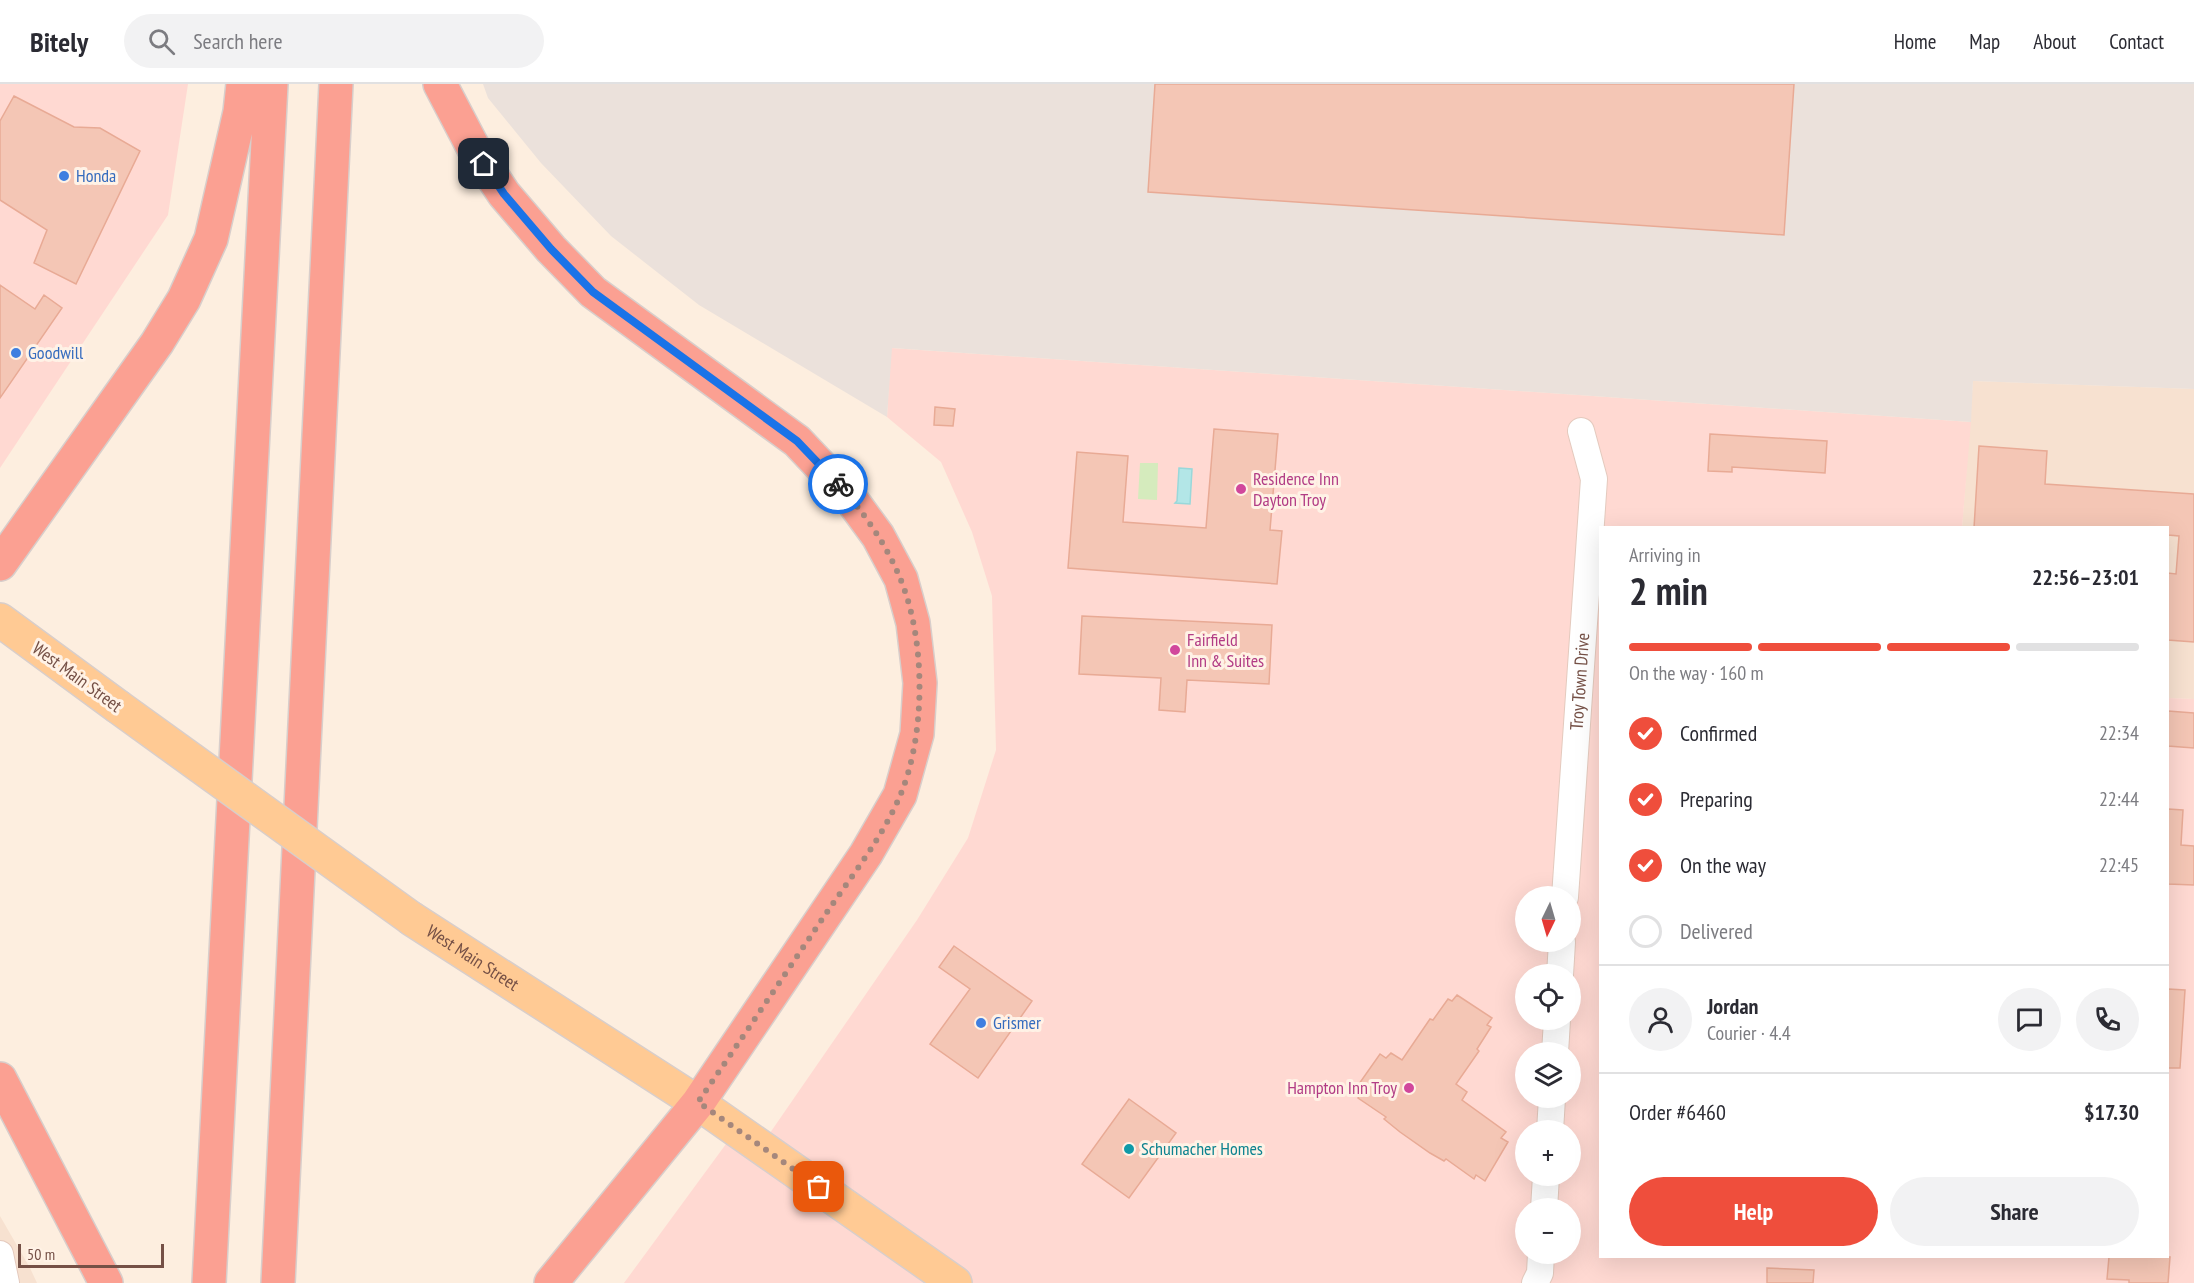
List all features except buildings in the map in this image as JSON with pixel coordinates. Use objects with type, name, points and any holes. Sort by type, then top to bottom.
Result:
[{"type":"highway","points":[[0,564],[157,343],[184,299],[212,239],[240,112],[243,84]]},
{"type":"highway","points":[[209,1283],[271,84]]},
{"type":"highway","points":[[278,1283],[336,84]]},
{"type":"highway","points":[[440,84],[474,149],[504,194],[551,249],[593,292],[797,441],[848,495],[878,536],[901,579],[913,623],[920,683],[917,734],[900,795],[866,854],[698,1102],[551,1283]]},
{"type":"highway","points":[[0,1078],[106,1283]]},
{"type":"main road","name":"West Main Street","points":[[0,620],[412,919],[698,1102],[955,1283]]},
{"type":"street","name":"Troy Town Drive","points":[[1566,886],[1594,479],[1581,431]]},
{"type":"street","points":[[0,1254],[6,1283]]},
{"type":"street","points":[[1535,1283],[1540,1273],[1540,1264]]},
{"type":"shaded area","points":[[0,84],[188,84],[168,215],[0,468]]},
{"type":"shaded area","points":[[483,84],[2194,84],[2194,389],[1973,381],[1971,422],[892,348],[887,417],[699,305],[611,236],[541,163],[488,98]]},
{"type":"shaded area","points":[[891,348],[1971,422],[1962,526],[1599,526],[1599,1258],[2169,1258],[2169,698],[2194,699],[2194,1283],[624,1283],[737,1129],[761,1146],[917,920],[968,838],[996,750],[992,596],[972,532],[941,462],[887,417]]},
{"type":"shaded area","points":[[1973,381],[2194,389],[2194,699],[2169,698],[2169,526],[1962,526]]},
{"type":"shaded area","points":[[0,1216],[30,1268],[37,1283],[0,1283]]},
{"type":"green space","points":[[1140,463],[1158,463],[1157,500],[1138,499]]},
{"type":"water","points":[[1179,468],[1192,469],[1190,504],[1175,503]]},
{"type":"way so far","points":[[819,1187],[698,1102],[866,854],[900,795],[917,734],[920,683],[913,623],[901,579],[878,536],[838,484]]},
{"type":"place","name":"Honda","points":[[64,176]]},
{"type":"place","name":"Goodwill","points":[[16,353]]},
{"type":"place","name":"Residence Inn Dayton Troy","points":[[1241,489]]},
{"type":"place","name":"Fairfield Inn & Suites","points":[[1175,650]]},
{"type":"place","name":"Grismer","points":[[981,1023]]},
{"type":"place","name":"Hampton Inn Troy","points":[[1409,1088]]},
{"type":"place","name":"Schumacher Homes","points":[[1129,1149]]},
{"type":"route","points":[[484,164],[504,194],[551,249],[593,292],[797,441],[838,484]]}]
